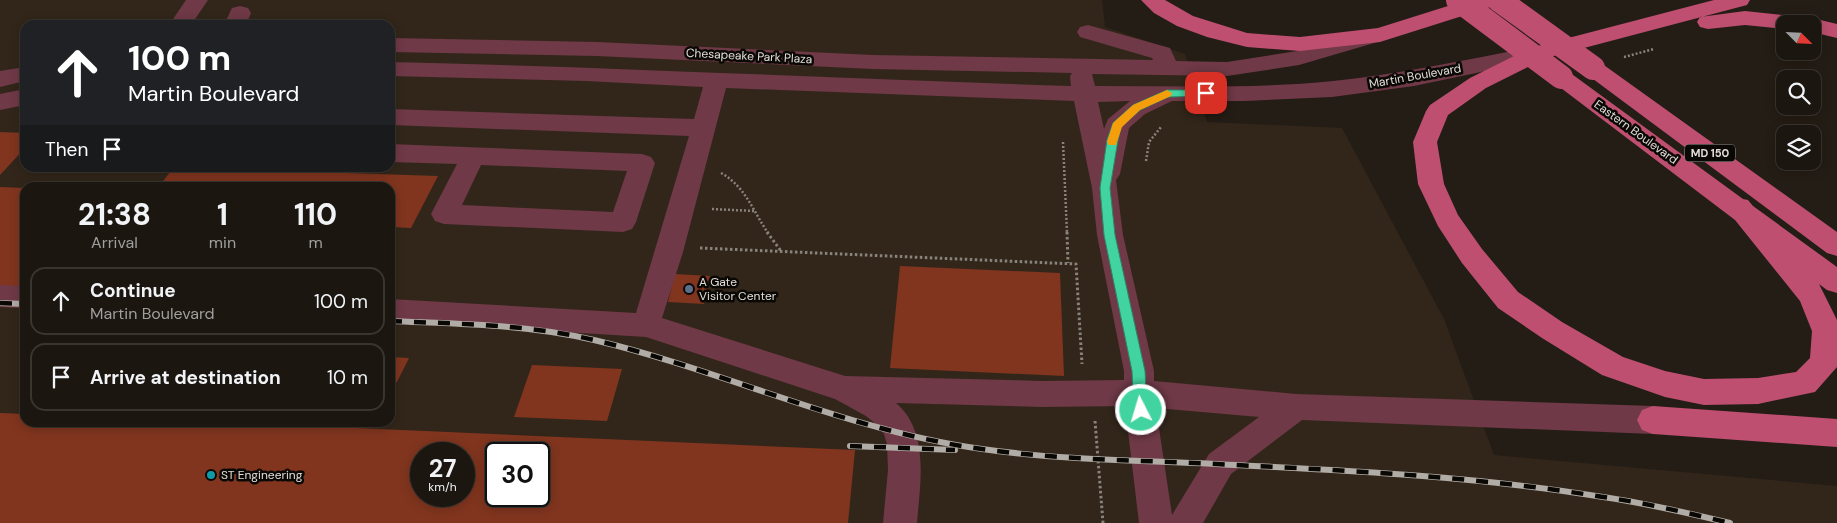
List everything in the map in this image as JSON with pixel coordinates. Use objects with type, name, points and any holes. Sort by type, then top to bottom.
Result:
[{"type":"main road","points":[[1152,0],[1185,21],[1247,40],[1300,44],[1380,35],[1489,0]]},
{"type":"main road","name":"Eastern Boulevard","points":[[1458,0],[1837,282]]},
{"type":"main road","name":"MD 150","points":[[1499,0],[1834,243]]},
{"type":"main road","name":"Martin Boulevard","points":[[1538,53],[1739,0]]},
{"type":"main road","points":[[1631,30],[1745,18],[1776,21]]},
{"type":"main road","points":[[1821,28],[1837,31]]},
{"type":"main road","points":[[1538,53],[1478,83],[1438,111],[1425,142],[1431,184],[1447,219],[1472,256],[1508,300],[1613,366],[1665,384],[1704,392],[1758,390],[1804,384],[1824,363],[1827,332],[1812,296],[1738,207]]},
{"type":"main road","points":[[1653,420],[1837,433]]},
{"type":"street","points":[[183,20],[197,0]]},
{"type":"street","points":[[1088,32],[1162,53],[1168,68]]},
{"type":"street","points":[[1156,523],[1139,393],[1139,371],[1110,235],[1105,188],[1084,94],[1081,66],[1226,69],[1299,58],[1380,35]]},
{"type":"street","name":"Chesapeake Park Plaza","points":[[395,45],[597,49],[873,62],[1081,66]]},
{"type":"street","name":"Martin Boulevard","points":[[1084,94],[1245,93],[1332,89],[1414,78],[1538,53]]},
{"type":"street","name":"Chesapeake Park Plaza","points":[[395,69],[586,74],[869,88],[1084,94]]},
{"type":"street","points":[[0,79],[20,75]]},
{"type":"street","points":[[646,325],[669,252],[717,80]]},
{"type":"street","points":[[1105,188],[1112,140],[1117,125],[1137,108],[1167,94]]},
{"type":"street","points":[[0,102],[20,98]]},
{"type":"street","points":[[395,117],[703,128]]},
{"type":"street","points":[[395,153],[473,156],[642,164],[622,222],[444,214],[473,156]]},
{"type":"street","points":[[0,296],[20,296]]},
{"type":"street","points":[[395,310],[646,325],[845,389],[871,403],[893,420],[899,432],[905,448],[900,523]]},
{"type":"street","points":[[845,389],[1139,393],[1296,407],[1653,420]]},
{"type":"street","points":[[1185,523],[1220,464],[1296,407]]},
{"type":"path","points":[[1063,141],[1068,264]]},
{"type":"path","points":[[716,170],[732,178],[746,193],[754,211],[781,251]]},
{"type":"path","points":[[706,208],[754,211]]},
{"type":"path","points":[[697,248],[1076,264],[1083,382],[1094,407],[1103,523]]},
{"type":"shaded area","points":[[0,0],[1102,0],[1105,27],[1185,54],[1207,122],[1342,128],[1444,319],[1494,455],[1837,486],[1837,523],[0,523]]},
{"type":"building","points":[[0,132],[20,133],[20,153],[0,175]]},
{"type":"building","points":[[170,172],[316,172],[438,176],[411,228],[395,227],[395,182],[162,182]]},
{"type":"building","points":[[0,187],[20,188],[20,286],[12,296],[0,295]]},
{"type":"building","points":[[900,266],[1060,273],[1064,376],[890,368]]},
{"type":"building","name":"A Gate Visitor Center","points":[[675,274],[710,276],[704,304],[668,302]]},
{"type":"building","points":[[395,357],[409,358],[397,382],[395,382]]},
{"type":"building","points":[[532,365],[622,369],[607,421],[514,417]]},
{"type":"building","name":"ST Engineering","points":[[0,413],[20,414],[20,427],[331,427],[855,450],[848,523],[0,523]]},
{"type":"railway","points":[[0,303],[20,304]]},
{"type":"railway","points":[[395,321],[518,328],[594,340],[643,353],[883,429],[982,449],[1045,456],[1327,470],[1511,484],[1619,499],[1730,523]]},
{"type":"railway","points":[[850,446],[955,450]]},
{"type":"slow traffic","points":[[1112,142],[1117,125],[1137,108],[1167,93]]},
{"type":"place","name":"A Gate Visitor Center","points":[[689,289]]},
{"type":"place","name":"ST Engineering","points":[[211,475]]},
{"type":"route","points":[[1141,410],[1139,371],[1110,235],[1105,188],[1112,140],[1117,125],[1137,108],[1167,94],[1206,93]]}]
